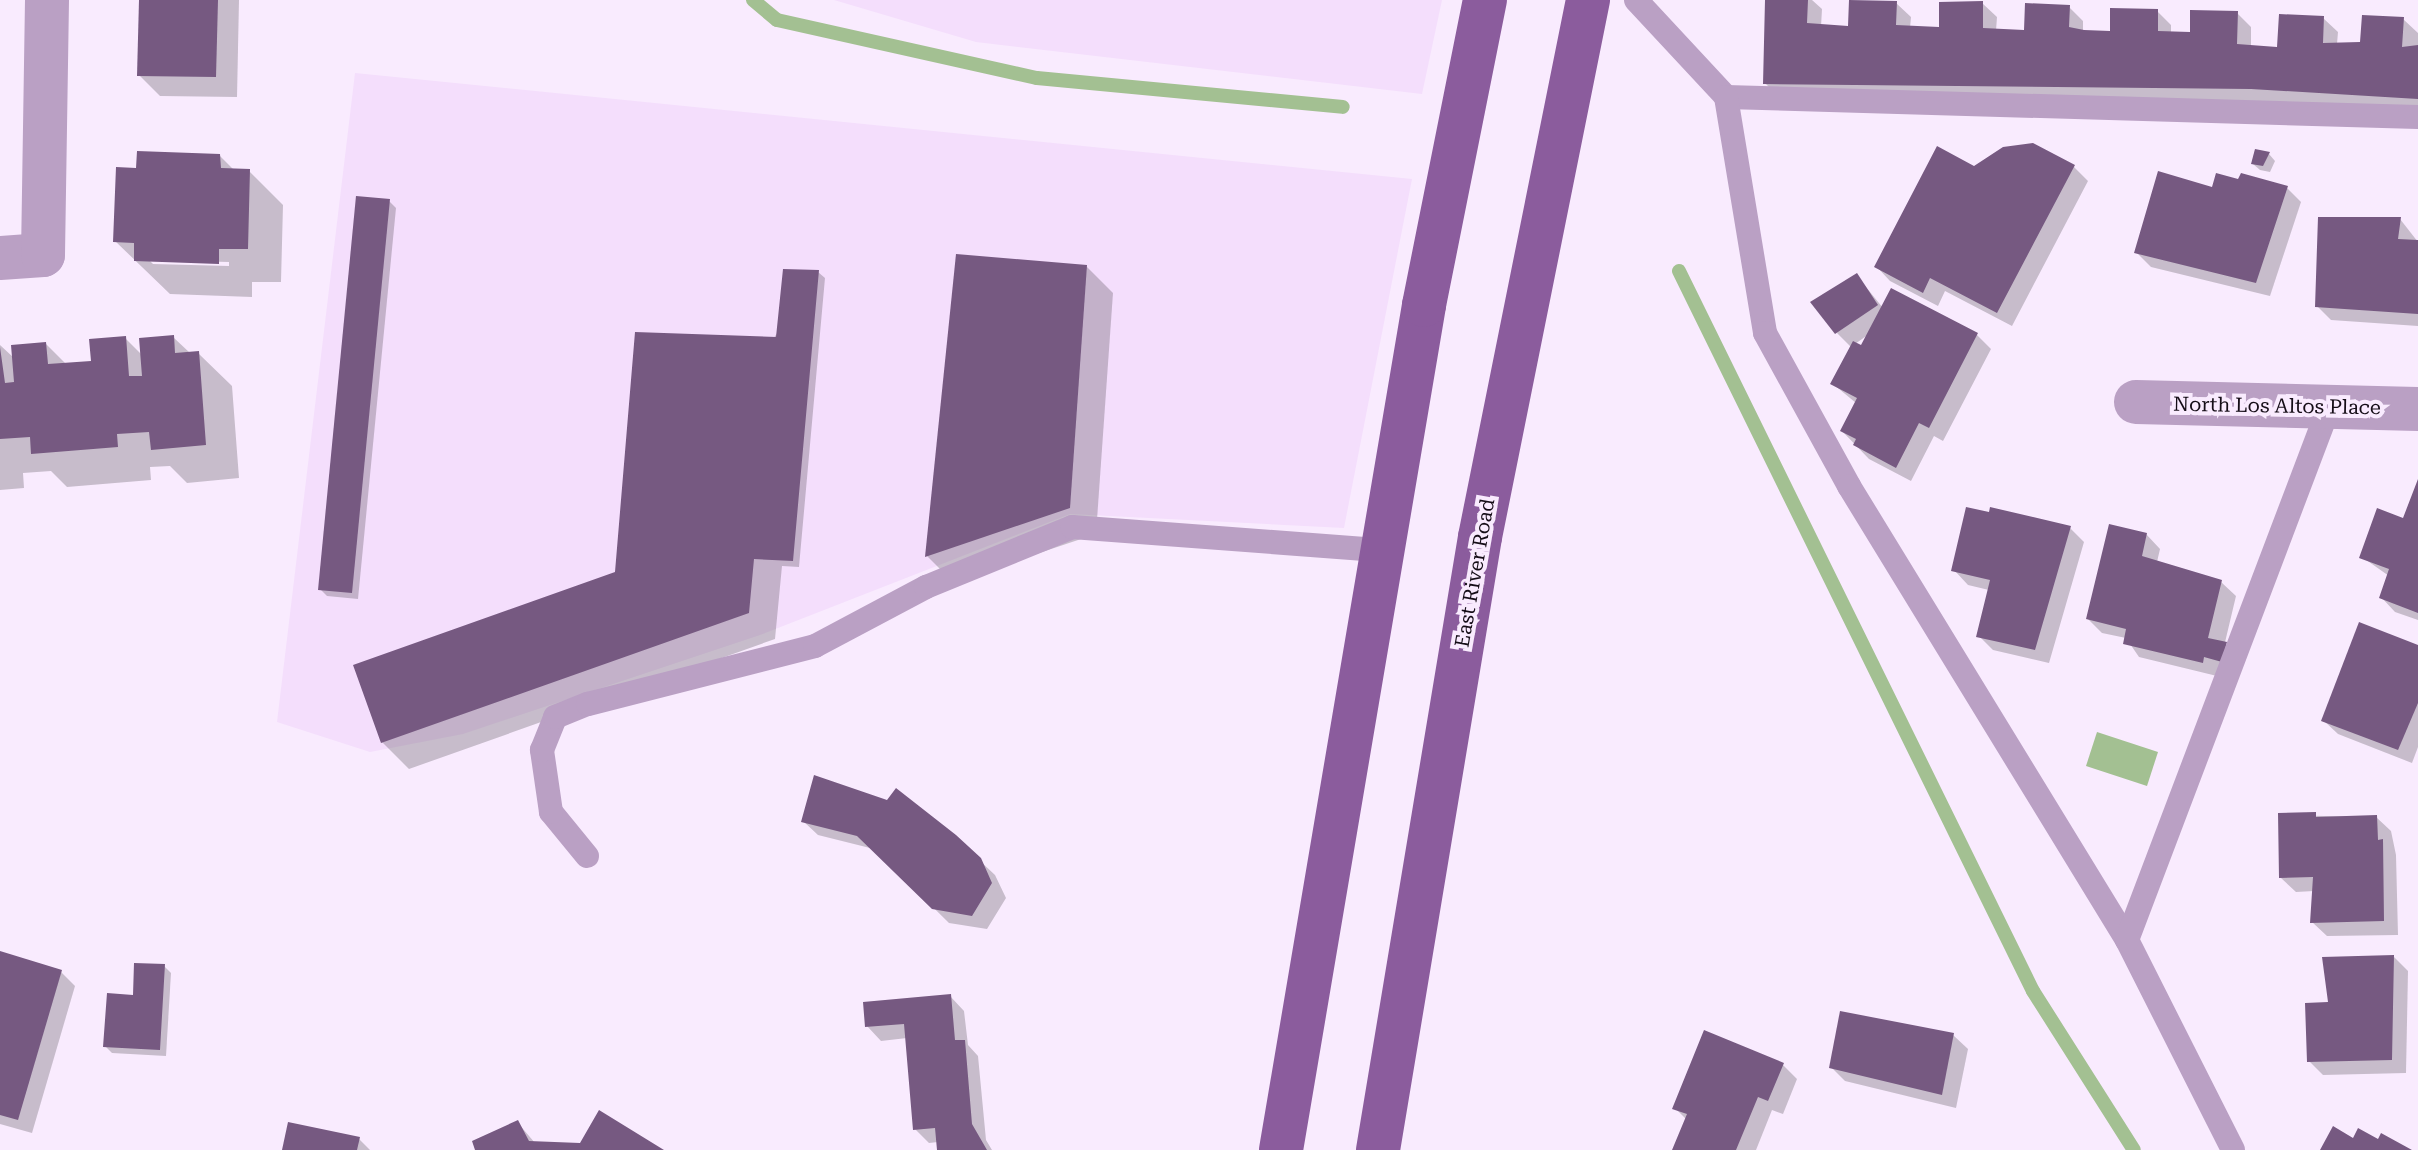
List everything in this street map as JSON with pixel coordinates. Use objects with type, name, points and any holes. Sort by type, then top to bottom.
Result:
[{"type":"main road","points":[[1281,1150],[1381,550],[1485,0]]},
{"type":"main road","name":"East River Road","points":[[1378,1150],[1480,537],[1588,0]]},
{"type":"street","points":[[0,258],[43,255],[47,0]]},
{"type":"street","name":"North Los Altos Place","points":[[2136,402],[2418,409]]},
{"type":"lane","points":[[1636,0],[1726,97],[1765,333],[1849,486],[2127,940],[2233,1150]]},
{"type":"lane","points":[[1726,97],[2418,117]]},
{"type":"lane","points":[[2127,940],[2329,407]]},
{"type":"lane","points":[[587,856],[551,812],[542,750],[555,717],[588,704],[815,646],[926,587],[1072,527],[1381,550]]},
{"type":"shaded area","points":[[834,0],[1442,0],[1422,94],[976,42]]},
{"type":"shaded area","points":[[355,73],[1412,179],[1344,528],[1070,514],[760,635],[463,734],[370,752],[277,722]]},
{"type":"shaded area","points":[[2097,732],[2158,752],[2147,786],[2086,766]]},
{"type":"building","points":[[139,0],[218,0],[216,77],[137,76]]},
{"type":"building","points":[[1765,0],[1808,0],[1807,23],[1848,26],[1849,0],[1897,1],[1896,25],[1939,27],[1939,2],[1983,1],[1983,28],[2024,30],[2025,3],[2070,5],[2069,27],[2110,31],[2110,8],[2158,9],[2158,31],[2190,32],[2190,10],[2238,11],[2237,44],[2277,47],[2279,14],[2324,16],[2323,43],[2360,42],[2362,15],[2404,17],[2402,47],[2418,45],[2418,99],[2251,89],[1763,84]]},
{"type":"building","points":[[2033,143],[2075,165],[1997,313],[1930,278],[1923,293],[1874,267],[1937,146],[1974,166],[2003,147]]},
{"type":"building","points":[[2255,149],[2270,152],[2263,166],[2251,164]]},
{"type":"building","points":[[137,151],[220,154],[221,168],[250,169],[248,249],[219,249],[219,264],[134,261],[134,243],[113,242],[116,167],[136,168]]},
{"type":"building","points":[[2158,171],[2212,187],[2216,173],[2238,179],[2241,173],[2288,186],[2256,283],[2134,253]]},
{"type":"building","points":[[356,196],[390,199],[352,593],[318,590]]},
{"type":"building","points":[[2318,217],[2401,217],[2398,239],[2418,240],[2418,314],[2315,307]]},
{"type":"building","points":[[956,254],[1087,265],[1070,508],[925,557]]},
{"type":"building","points":[[783,269],[819,270],[793,561],[754,559],[749,613],[381,743],[353,665],[615,572],[635,332],[776,337]]},
{"type":"building","points":[[1857,273],[1878,305],[1835,334],[1810,302]]},
{"type":"building","points":[[1891,288],[1978,333],[1929,428],[1919,423],[1896,468],[1853,445],[1856,439],[1840,431],[1857,398],[1830,384],[1853,341],[1861,345]]},
{"type":"building","points":[[174,335],[175,353],[199,351],[206,445],[151,450],[149,432],[117,434],[118,447],[31,454],[30,437],[0,439],[0,347],[5,383],[14,382],[11,345],[46,342],[48,364],[91,361],[89,339],[126,336],[129,376],[142,376],[139,338]]},
{"type":"building","points":[[2418,479],[2418,613],[2379,598],[2389,569],[2359,558],[2377,508],[2403,518]]},
{"type":"building","points":[[1966,507],[1989,512],[1990,507],[2071,526],[2035,650],[1976,637],[1990,580],[1951,571]]},
{"type":"building","points":[[2109,524],[2147,533],[2142,556],[2222,580],[2208,638],[2227,642],[2222,662],[2204,657],[2203,663],[2123,644],[2126,629],[2086,619]]},
{"type":"building","points":[[2359,622],[2418,645],[2418,703],[2398,750],[2321,721]]},
{"type":"building","points":[[814,775],[887,800],[896,788],[956,835],[981,858],[992,883],[972,916],[932,909],[857,836],[801,822]]},
{"type":"building","points":[[2316,812],[2316,817],[2377,815],[2378,840],[2383,839],[2384,921],[2310,923],[2313,877],[2279,878],[2278,813]]},
{"type":"building","points":[[0,951],[62,970],[18,1120],[0,1115]]},
{"type":"building","points":[[2394,955],[2392,1060],[2307,1062],[2305,1003],[2328,1002],[2322,957]]},
{"type":"building","points":[[134,963],[165,964],[160,1050],[103,1047],[107,993],[133,995]]},
{"type":"building","points":[[951,994],[955,1040],[965,1040],[972,1124],[987,1150],[937,1150],[935,1128],[913,1130],[904,1024],[865,1027],[863,1002]]},
{"type":"building","points":[[1840,1011],[1954,1033],[1942,1095],[1829,1068]]},
{"type":"building","points":[[1704,1030],[1784,1063],[1768,1101],[1758,1097],[1736,1150],[1672,1150],[1687,1114],[1672,1109]]},
{"type":"building","points":[[599,1110],[664,1150],[475,1150],[472,1141],[518,1120],[529,1141],[580,1143]]},
{"type":"building","points":[[288,1122],[360,1137],[357,1150],[282,1150]]},
{"type":"building","points":[[2333,1126],[2353,1138],[2358,1128],[2378,1139],[2381,1133],[2412,1150],[2320,1150]]},
{"type":"waterway","points":[[753,0],[777,20],[1037,78],[1343,107]]},
{"type":"waterway","points":[[1679,271],[2033,991],[2134,1150]]}]
